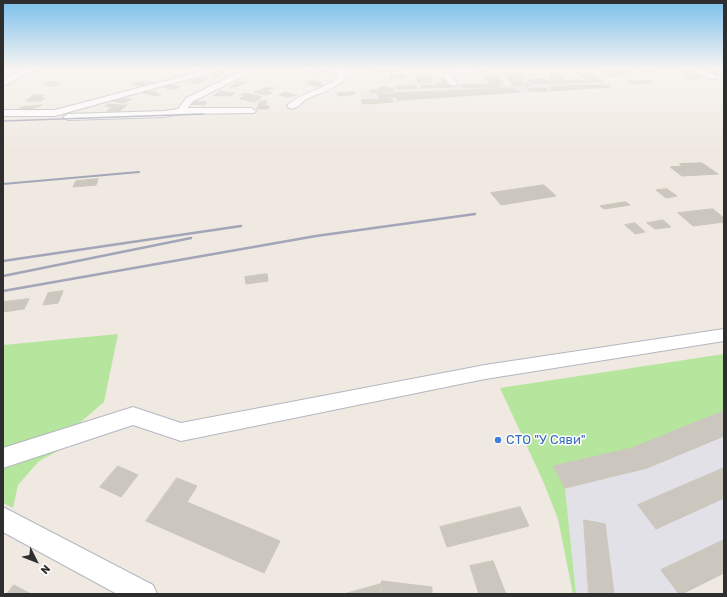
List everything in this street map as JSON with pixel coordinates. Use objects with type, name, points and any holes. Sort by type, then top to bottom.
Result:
[{"type":"street","points":[[50,114],[115,97]]},
{"type":"street","points":[[182,111],[189,100],[195,97]]},
{"type":"street","points":[[292,106],[303,97]]},
{"type":"street","points":[[3,113],[29,112],[72,117],[164,114],[182,111],[251,111]]},
{"type":"street","points":[[3,458],[134,416],[181,432],[485,372],[724,335]]},
{"type":"street","points":[[3,519],[144,594]]},
{"type":"shaded area","points":[[361,97],[467,97],[363,104]]},
{"type":"shaded area","points":[[724,411],[724,573],[682,594],[576,594],[565,488],[553,466],[632,448]]},
{"type":"green space","points":[[118,334],[104,402],[75,427],[3,452],[3,345]]},
{"type":"green space","points":[[724,354],[724,411],[632,448],[553,466],[565,488],[576,594],[573,594],[558,519],[543,481],[500,388]]},
{"type":"green space","points":[[73,443],[39,461],[18,485],[13,508],[3,503],[3,463]]},
{"type":"building","points":[[32,97],[45,98],[41,101],[26,101]]},
{"type":"building","points":[[243,97],[262,97],[255,102],[239,99]]},
{"type":"building","points":[[379,97],[446,97],[398,100],[396,97],[390,97],[393,102],[363,104],[361,100],[380,99]]},
{"type":"building","points":[[122,98],[132,99],[124,103],[110,101],[117,100]]},
{"type":"building","points":[[192,101],[207,102],[205,105],[189,104]]},
{"type":"building","points":[[260,101],[267,101],[265,106],[269,106],[268,109],[257,109]]},
{"type":"building","points":[[109,104],[127,105],[120,111],[107,111],[112,107],[106,106]]},
{"type":"building","points":[[42,105],[33,109],[28,109],[24,112],[16,111],[22,107]]},
{"type":"building","points":[[702,163],[718,174],[682,176],[670,167],[682,166],[680,164]]},
{"type":"building","points":[[98,179],[96,185],[73,187],[76,181]]},
{"type":"building","points":[[544,185],[556,196],[501,205],[491,193]]},
{"type":"building","points":[[667,189],[677,196],[666,198],[656,190]]},
{"type":"building","points":[[626,202],[630,205],[604,209],[600,206]]},
{"type":"building","points":[[713,209],[724,218],[724,222],[693,226],[678,213]]},
{"type":"building","points":[[663,220],[671,227],[655,229],[647,223]]},
{"type":"building","points":[[635,223],[645,232],[635,234],[625,225]]},
{"type":"building","points":[[267,274],[268,281],[246,284],[245,277]]},
{"type":"building","points":[[63,291],[58,303],[43,305],[48,293]]},
{"type":"building","points":[[29,299],[24,309],[3,312],[3,302]]},
{"type":"building","points":[[724,411],[724,436],[647,468],[565,488],[553,466],[632,448]]},
{"type":"building","points":[[118,466],[138,475],[121,497],[100,487]]},
{"type":"building","points":[[724,468],[724,498],[656,529],[638,505]]},
{"type":"building","points":[[177,478],[197,486],[187,502],[280,541],[264,573],[146,521]]},
{"type":"building","points":[[520,507],[529,526],[447,547],[440,527]]},
{"type":"building","points":[[584,520],[605,524],[614,594],[589,594]]},
{"type":"building","points":[[724,540],[724,573],[682,594],[679,594],[661,570]]},
{"type":"building","points":[[493,561],[506,594],[479,594],[470,566]]},
{"type":"building","points":[[382,581],[432,587],[432,594],[381,594]]},
{"type":"building","points":[[381,584],[379,594],[344,594]]},
{"type":"building","points":[[14,585],[31,594],[7,594]]},
{"type":"railway","points":[[3,121],[203,114]]},
{"type":"railway","points":[[3,184],[139,172]]},
{"type":"railway","points":[[3,291],[316,236],[475,214]]},
{"type":"railway","points":[[3,261],[241,226]]},
{"type":"railway","points":[[3,276],[191,238]]},
{"type":"place","name":"СТО \"У Сяви\"","points":[[498,440]]}]
